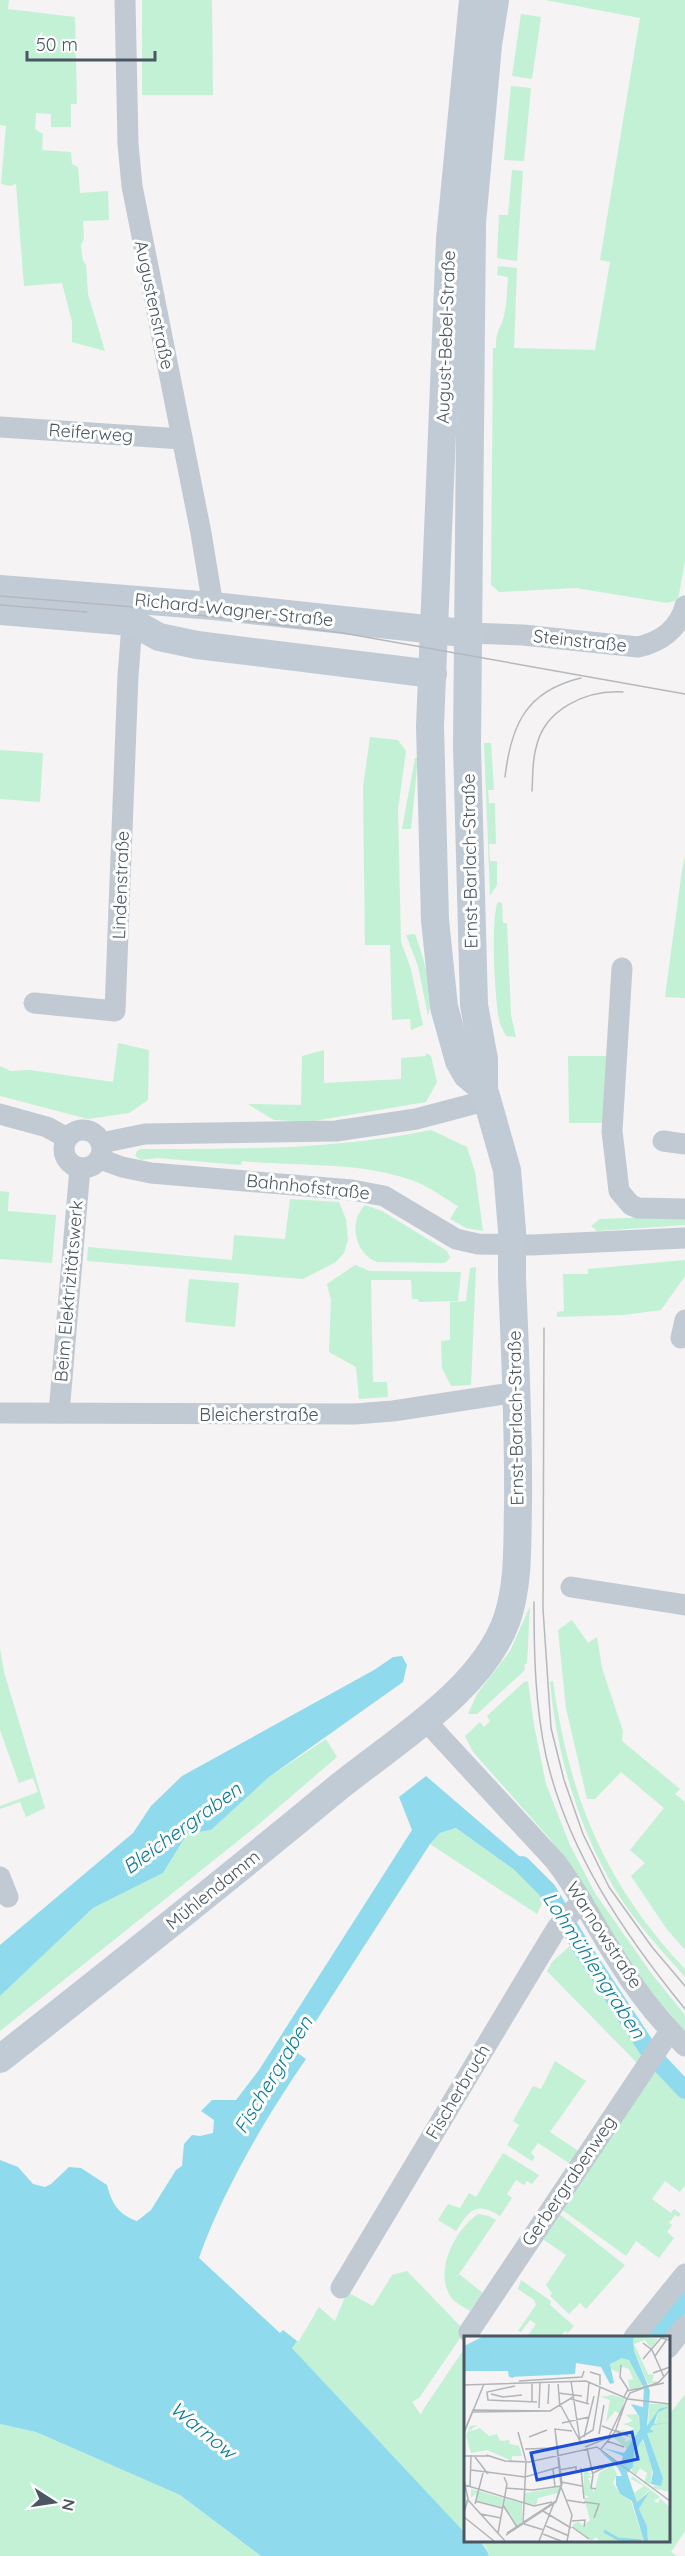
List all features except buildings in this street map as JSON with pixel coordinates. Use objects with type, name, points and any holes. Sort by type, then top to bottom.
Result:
[{"type":"main road","name":"August-Bebel-Straße","points":[[433,674],[450,239],[473,0]]},
{"type":"main road","name":"August-Bebel-Straße","points":[[468,633],[469,303],[472,223],[488,45],[495,0]]},
{"type":"main road","name":"Richard-Wagner-Straße","points":[[0,589],[133,611],[159,637],[197,645],[433,674]]},
{"type":"main road","points":[[433,674],[468,633],[448,621],[436,598]]},
{"type":"main road","name":"Richard-Wagner-Straße","points":[[0,611],[133,611],[213,606],[468,633]]},
{"type":"main road","name":"Ernst-Barlach-Straße","points":[[424,1719],[470,1677],[491,1651],[507,1619],[514,1586],[516,1561],[519,1436],[512,1232],[507,1170],[486,1094],[484,1059],[474,1005],[467,746],[468,633]]},
{"type":"main road","name":"Ernst-Barlach-Straße","points":[[433,674],[430,726],[435,920],[444,1007],[459,1061],[467,1075],[486,1094]]},
{"type":"main road","name":"Mühlendamm","points":[[0,2059],[424,1719]]},
{"type":"street","name":"Augustenstraße","points":[[125,0],[128,144],[132,186],[213,606]]},
{"type":"street","name":"Reiferweg","points":[[0,427],[182,439]]},
{"type":"street","name":"Lindenstraße","points":[[34,1003],[115,1011],[128,676],[133,611]]},
{"type":"street","name":"Steinstraße","points":[[468,633],[532,636],[638,647],[661,638],[682,619]]},
{"type":"street","points":[[128,676],[159,637]]},
{"type":"street","points":[[622,968],[612,1131],[617,1182],[623,1198],[631,1205],[648,1209],[685,1209]]},
{"type":"street","points":[[100,1151],[95,1134],[83,1130],[76,1131],[68,1138],[64,1146],[66,1159],[80,1168],[90,1167],[100,1151],[145,1134],[336,1131],[416,1119],[486,1094]]},
{"type":"street","points":[[0,1114],[47,1127],[68,1138]]},
{"type":"street","points":[[663,1141],[685,1144]]},
{"type":"street","name":"Bahnhofstraße","points":[[100,1151],[122,1167],[151,1173],[352,1190],[384,1196],[456,1239],[478,1245],[554,1245],[685,1238]]},
{"type":"street","name":"Beim Elektrizitätswerk","points":[[59,1413],[80,1168]]},
{"type":"street","name":"Bleicherstraße","points":[[0,1413],[355,1414],[393,1411],[517,1392]]},
{"type":"street","points":[[571,1587],[685,1605]]},
{"type":"street","name":"Warnowstraße","points":[[424,1719],[555,1861],[569,1914],[620,1965],[672,2041]]},
{"type":"street","points":[[0,1877],[8,1897]]},
{"type":"street","name":"Fischerbruch","points":[[341,2288],[569,1914]]},
{"type":"street","name":"Gerbergrabenweg","points":[[469,2332],[644,2069],[672,2041]]},
{"type":"street","points":[[635,2336],[685,2274]]},
{"type":"street","points":[[670,2347],[685,2326]]},
{"type":"green space","points":[[0,0],[9,0],[8,9],[75,17],[77,104],[71,104],[71,127],[51,127],[51,114],[36,113],[35,129],[43,134],[42,150],[71,152],[72,164],[78,167],[80,193],[108,191],[109,220],[83,221],[84,238],[81,246],[83,261],[86,264],[88,294],[105,351],[72,342],[72,322],[62,283],[24,286],[16,184],[10,186],[1,184],[6,126],[0,125]]},
{"type":"green space","points":[[142,0],[212,0],[213,95],[142,95]]},
{"type":"green space","points":[[545,0],[685,0],[685,561],[678,600],[667,603],[576,588],[499,592],[491,585],[493,348],[496,348],[497,333],[504,316],[508,277],[497,275],[498,266],[517,268],[514,348],[595,350],[610,262],[600,260],[640,18]]},
{"type":"green space","points":[[521,14],[541,17],[532,79],[512,76]]},
{"type":"green space","points":[[511,86],[531,88],[524,161],[504,160]]},
{"type":"green space","points":[[512,170],[523,171],[517,261],[497,258],[499,215],[508,215]]},
{"type":"green space","points":[[370,737],[398,740],[406,751],[398,809],[401,942],[411,969],[423,1025],[411,1030],[410,1019],[392,1020],[390,945],[365,945],[363,787]]},
{"type":"green space","points":[[484,743],[491,743],[494,790],[488,790],[489,803],[495,803],[496,844],[489,844],[490,861],[497,861],[497,885],[490,896]]},
{"type":"green space","points":[[0,750],[43,753],[40,802],[0,799]]},
{"type":"green space","points":[[415,758],[418,758],[411,829],[402,829]]},
{"type":"green space","points":[[685,856],[685,998],[665,997],[682,870]]},
{"type":"green space","points":[[498,902],[502,903],[503,923],[507,923],[511,1015],[516,1037],[506,1036],[498,1014],[494,925]]},
{"type":"green space","points":[[415,934],[429,986],[428,1016],[418,966],[406,935]]},
{"type":"green space","points":[[118,1043],[149,1050],[148,1100],[129,1113],[88,1119],[0,1096],[0,1066],[11,1071],[30,1070],[113,1082]]},
{"type":"green space","points":[[324,1050],[324,1083],[401,1079],[401,1058],[426,1056],[426,1053],[431,1056],[437,1082],[426,1102],[308,1122],[274,1120],[248,1104],[301,1105],[302,1056]]},
{"type":"green space","points":[[568,1056],[609,1056],[607,1123],[569,1123]]},
{"type":"green space","points":[[431,1130],[467,1147],[475,1172],[483,1231],[466,1228],[450,1219],[458,1206],[431,1189],[414,1181],[372,1170],[242,1161],[241,1165],[157,1158],[141,1160],[135,1156],[141,1149],[323,1145],[395,1137]]},
{"type":"green space","points":[[0,1191],[9,1192],[8,1211],[56,1215],[52,1263],[0,1259]]},
{"type":"green space","points":[[290,1199],[339,1202],[346,1219],[348,1240],[344,1253],[336,1262],[303,1279],[87,1261],[88,1247],[232,1260],[234,1235],[285,1239]]},
{"type":"green space","points":[[365,1205],[382,1211],[447,1251],[450,1258],[445,1263],[377,1262],[369,1258],[363,1252],[356,1237],[357,1220]]},
{"type":"green space","points":[[685,1216],[685,1225],[597,1231],[591,1226],[600,1219]]},
{"type":"green space","points":[[685,1260],[685,1276],[661,1310],[624,1315],[557,1317],[557,1312],[564,1311],[563,1274],[588,1274],[588,1269]]},
{"type":"green space","points":[[355,1265],[370,1271],[461,1272],[458,1301],[419,1302],[418,1299],[412,1299],[411,1280],[371,1280],[373,1382],[387,1382],[388,1397],[359,1399],[356,1367],[329,1352],[331,1300],[327,1284]]},
{"type":"green space","points":[[476,1267],[471,1385],[451,1386],[442,1368],[441,1341],[450,1340],[450,1302],[466,1301],[470,1268]]},
{"type":"green space","points":[[189,1279],[239,1283],[235,1327],[185,1322]]},
{"type":"green space","points":[[530,1606],[525,1670],[477,1714],[468,1714],[477,1694],[510,1651]]},
{"type":"green space","points":[[572,1620],[588,1643],[597,1637],[602,1668],[623,1731],[622,1741],[680,1789],[675,1794],[685,1802],[685,1950],[666,1928],[631,1876],[645,1863],[630,1850],[664,1808],[621,1772],[595,1799],[587,1799],[566,1708],[558,1630]]},
{"type":"green space","points":[[0,1648],[4,1672],[45,1808],[26,1817],[20,1802],[0,1809],[0,1806],[38,1792],[33,1778],[19,1783],[0,1730]]},
{"type":"green space","points":[[528,1681],[546,1784],[570,1845],[595,1893],[651,1973],[685,2015],[685,2032],[639,1977],[551,1840],[473,1752],[465,1736],[480,1722],[484,1727],[490,1721],[487,1716],[524,1682]]},
{"type":"green space","points":[[553,1681],[569,1762],[580,1800],[595,1836],[632,1904],[685,1969],[685,1977],[631,1914],[616,1891],[591,1842],[571,1790],[564,1763],[553,1709],[550,1682]]},
{"type":"green space","points":[[326,1739],[337,1757],[259,1824],[0,2031],[0,1996],[93,1908],[163,1873],[187,1834],[211,1830],[269,1777]]},
{"type":"green space","points":[[456,1828],[516,1871],[545,1898],[537,1914],[430,1844],[440,1833]]},
{"type":"green space","points":[[572,1944],[645,2051],[637,2063],[547,1971],[552,1962]]},
{"type":"green space","points":[[555,2061],[586,2081],[550,2132],[580,2152],[572,2165],[538,2143],[531,2153],[535,2157],[532,2161],[507,2145],[519,2125],[513,2121],[533,2086],[541,2089]]},
{"type":"green space","points":[[656,2066],[685,2097],[685,2185],[680,2192],[665,2181],[652,2199],[671,2213],[674,2209],[681,2214],[678,2217],[675,2215],[669,2223],[672,2225],[667,2232],[674,2238],[659,2258],[636,2241],[626,2256],[561,2209]]},
{"type":"green space","points":[[503,2153],[539,2175],[532,2184],[527,2181],[524,2185],[516,2180],[507,2194],[512,2198],[500,2216],[485,2209],[474,2210],[469,2213],[456,2231],[438,2220],[448,2204],[460,2208],[469,2193],[476,2197]]},
{"type":"green space","points":[[558,2213],[625,2265],[586,2309],[580,2303],[569,2314],[550,2296],[552,2293],[546,2285],[566,2255],[541,2238]]},
{"type":"green space","points":[[478,2214],[496,2220],[459,2274],[483,2293],[470,2311],[451,2297],[446,2287],[445,2275],[446,2263],[455,2240]]},
{"type":"green space","points":[[407,2271],[465,2331],[419,2398],[412,2402],[421,2415],[464,2349],[464,2532],[292,2348],[299,2341],[319,2307],[335,2321],[347,2292],[373,2306],[392,2275]]},
{"type":"green space","points":[[521,2280],[551,2301],[550,2305],[574,2326],[568,2333],[565,2331],[561,2336],[528,2336],[536,2324],[530,2320],[521,2332],[518,2331],[536,2305],[534,2300],[518,2289]]},
{"type":"green space","points":[[685,2394],[685,2531],[671,2552],[677,2556],[489,2556],[486,2547],[477,2541],[670,2541],[670,2414]]},
{"type":"green space","points":[[0,2424],[36,2432],[180,2495],[261,2556],[0,2556]]},
{"type":"water","name":"Bleichergraben","points":[[402,1656],[407,1665],[403,1682],[269,1777],[211,1830],[187,1834],[163,1873],[93,1908],[0,1996],[0,1945],[133,1833],[151,1806],[182,1776],[374,1670],[393,1657]]},
{"type":"water","points":[[426,1776],[526,1862],[516,1871],[456,1828],[440,1833],[430,1844],[296,2052],[306,2059],[232,2181],[199,2258],[280,2333],[283,2330],[297,2341],[292,2348],[464,2532],[464,2541],[475,2541],[481,2544],[486,2548],[489,2556],[261,2556],[180,2495],[36,2432],[0,2424],[0,2160],[18,2167],[33,2184],[45,2187],[69,2167],[81,2168],[107,2185],[114,2203],[125,2215],[137,2221],[151,2210],[176,2170],[182,2166],[184,2144],[192,2135],[213,2133],[214,2120],[201,2111],[212,2100],[236,2100],[259,2070],[412,1830],[399,1797]]},
{"type":"waterway","name":"Lohmühlengraben","points":[[522,1865],[547,1890],[651,2054],[685,2090]]},
{"type":"waterway","points":[[657,2336],[685,2300]]},
{"type":"tram line","points":[[0,596],[134,607],[343,633],[685,694]]},
{"type":"tram line","points":[[0,605],[87,612]]},
{"type":"tram line","points":[[505,777],[517,726],[534,701],[562,684],[581,678]]},
{"type":"tram line","points":[[532,791],[533,764],[541,734],[557,713],[595,694],[623,692]]},
{"type":"tram line","points":[[544,1328],[543,1609],[551,1728],[564,1780],[583,1834],[609,1887],[652,1947],[685,1986]]},
{"type":"tram line","points":[[534,1602],[539,1718],[546,1756],[568,1825],[601,1890],[620,1921],[662,1981],[685,2009]]},
{"type":"water label","name":"Fischergraben","points":[[273,2075]]},
{"type":"water label","name":"Warnow","points":[[203,2430]]}]
